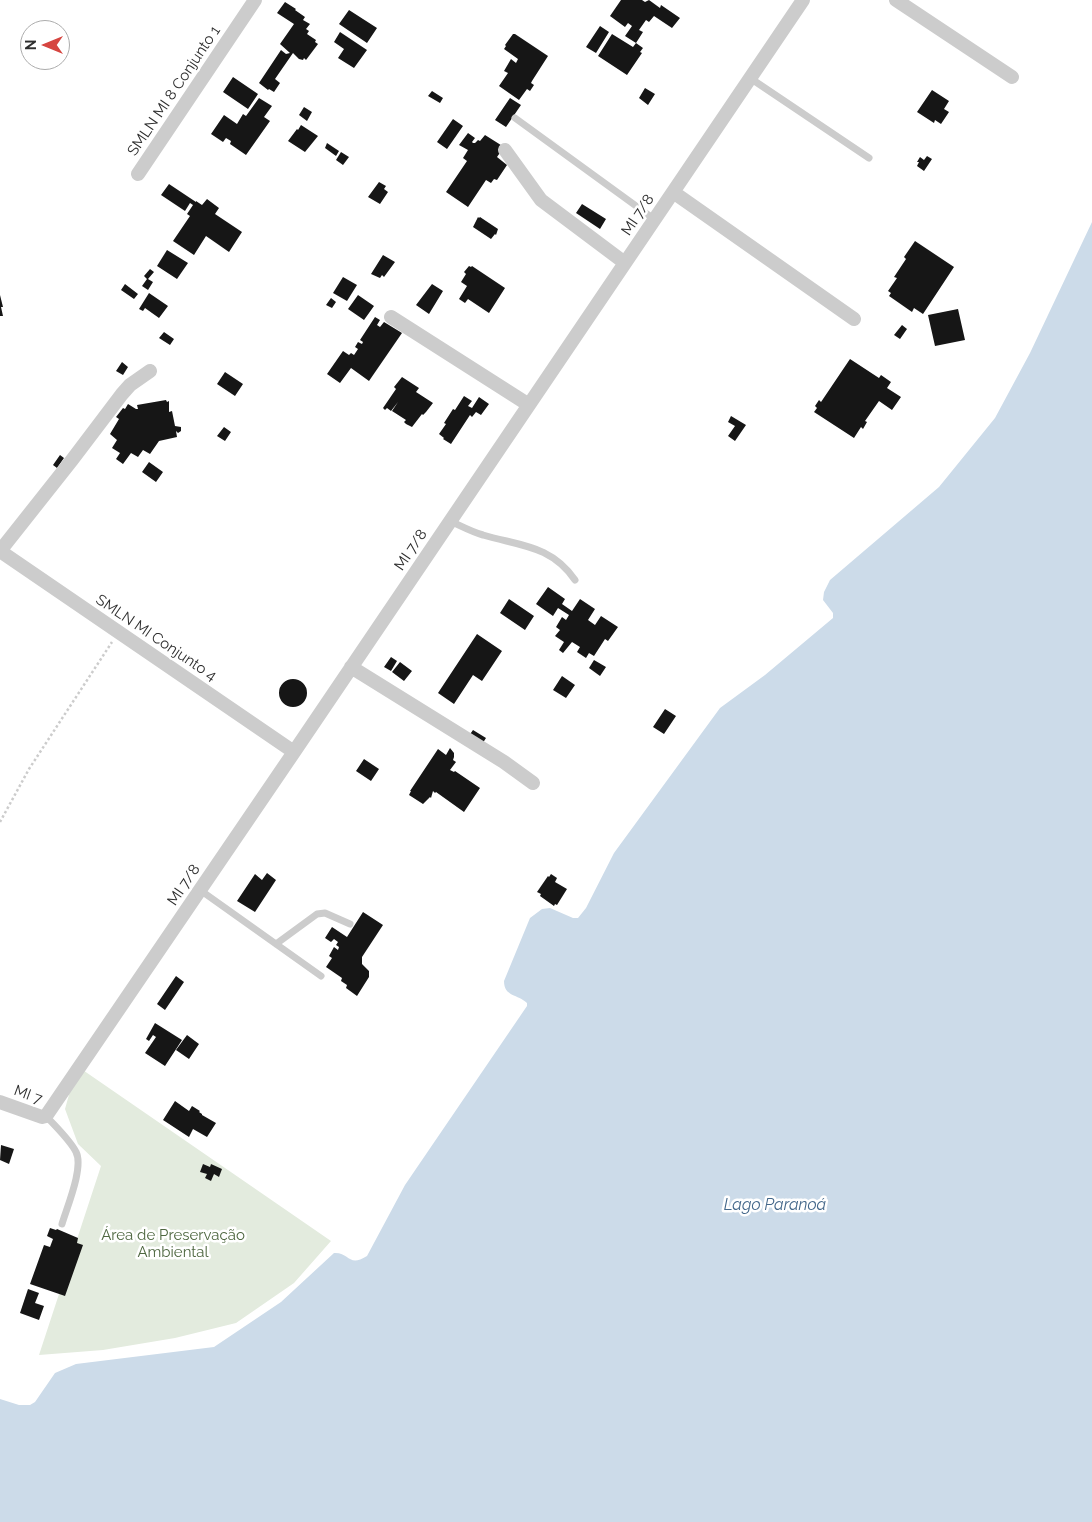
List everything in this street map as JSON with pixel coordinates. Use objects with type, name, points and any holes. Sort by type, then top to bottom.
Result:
[{"type":"street","name":"SMLN MI 8 Conjunto 1","points":[[138,174],[255,0]]},
{"type":"street","name":"MI 7/8","points":[[45,1116],[352,667],[803,0]]},
{"type":"street","points":[[896,0],[1012,77]]},
{"type":"street","points":[[505,150],[541,200],[625,263]]},
{"type":"street","points":[[673,192],[854,318]]},
{"type":"street","points":[[390,317],[528,406]]},
{"type":"street","points":[[0,551],[122,394],[130,385],[150,371]]},
{"type":"street","name":"SMLN MI Conjunto 4","points":[[0,551],[294,752]]},
{"type":"street","points":[[352,667],[504,762],[533,783]]},
{"type":"street","name":"MI 7","points":[[0,1102],[45,1116]]},
{"type":"lane","points":[[750,78],[869,158]]},
{"type":"lane","points":[[515,118],[654,220]]},
{"type":"lane","points":[[450,521],[481,535],[538,550],[555,558],[575,580]]},
{"type":"lane","points":[[200,890],[321,976]]},
{"type":"lane","points":[[276,944],[317,914],[321,913],[350,924]]},
{"type":"lane","points":[[45,1116],[75,1150],[78,1158],[79,1170],[62,1224]]},
{"type":"path","points":[[0,822],[28,769],[118,632]]},
{"type":"green space","name":"Área de Preservação Ambiental","points":[[77,1066],[331,1241],[294,1283],[236,1323],[175,1338],[103,1350],[39,1355],[101,1166],[78,1144],[65,1109]]},
{"type":"water","name":"Lago Paranoá","points":[[1092,222],[1092,1522],[0,1522],[0,1399],[19,1405],[30,1405],[35,1402],[55,1373],[76,1364],[214,1347],[281,1302],[334,1253],[339,1253],[352,1260],[367,1256],[405,1185],[527,1006],[527,1003],[506,990],[504,981],[530,918],[542,909],[550,908],[573,918],[578,918],[586,908],[614,853],[720,708],[765,675],[833,618],[833,613],[823,600],[824,592],[830,580],[939,487],[995,418],[1030,353]]},
{"type":"building","points":[[621,0],[642,0],[645,2],[649,0],[660,8],[661,5],[680,18],[672,28],[654,16],[649,22],[646,20],[639,30],[643,32],[636,43],[625,36],[632,26],[628,23],[625,27],[610,16]]},
{"type":"building","points":[[285,2],[305,17],[303,20],[310,24],[306,29],[309,31],[307,34],[316,40],[315,42],[318,44],[306,60],[304,58],[303,60],[299,59],[293,53],[275,79],[280,83],[274,92],[259,83],[281,50],[286,54],[290,53],[280,44],[294,24],[277,13]]},
{"type":"building","points":[[349,10],[377,28],[367,43],[339,24]]},
{"type":"building","points":[[600,26],[609,32],[596,53],[586,47]]},
{"type":"building","points":[[340,32],[367,50],[354,68],[338,58],[344,49],[334,42]]},
{"type":"building","points":[[513,34],[548,56],[531,83],[534,85],[530,91],[527,89],[519,100],[499,86],[508,73],[504,71],[511,59],[516,63],[518,59],[504,49]]},
{"type":"building","points":[[612,34],[633,47],[636,43],[643,48],[640,52],[642,53],[627,75],[598,56]]},
{"type":"building","points":[[233,77],[258,94],[248,109],[223,92]]},
{"type":"building","points":[[645,88],[655,94],[648,105],[639,98]]},
{"type":"building","points":[[932,90],[949,101],[944,109],[949,112],[941,124],[935,120],[934,123],[917,112]]},
{"type":"building","points":[[432,91],[443,98],[440,103],[428,96]]},
{"type":"building","points":[[259,98],[272,106],[264,117],[270,121],[246,155],[230,144],[231,141],[226,138],[223,142],[211,134],[224,115],[237,124],[243,114],[246,116]]},
{"type":"building","points":[[510,98],[521,105],[506,127],[495,120]]},
{"type":"building","points":[[304,107],[312,112],[307,121],[299,115]]},
{"type":"building","points":[[453,119],[463,126],[447,149],[437,142]]},
{"type":"building","points":[[301,125],[318,136],[305,152],[288,141]]},
{"type":"building","points":[[468,133],[475,138],[473,143],[478,140],[480,141],[485,135],[504,147],[497,157],[507,165],[497,180],[494,179],[491,183],[486,180],[468,207],[446,192],[467,161],[463,158],[468,150],[459,145]]},
{"type":"building","points":[[327,143],[339,151],[336,156],[325,148]]},
{"type":"building","points":[[341,152],[349,157],[343,165],[336,160]]},
{"type":"building","points":[[927,156],[932,159],[924,171],[917,166],[919,162],[917,162],[920,157],[924,160]]},
{"type":"building","points":[[379,182],[386,186],[384,189],[388,192],[380,204],[368,197]]},
{"type":"building","points":[[169,184],[202,205],[207,199],[219,208],[215,214],[242,232],[229,252],[206,236],[194,255],[173,241],[190,216],[187,214],[193,205],[190,203],[185,211],[161,195]]},
{"type":"building","points":[[582,204],[606,219],[600,229],[576,213]]},
{"type":"building","points":[[478,217],[498,229],[496,235],[491,239],[473,227]]},
{"type":"building","points":[[915,241],[954,267],[923,314],[914,308],[912,312],[889,296],[891,293],[888,291],[897,278],[894,277],[906,259],[904,257]]},
{"type":"building","points":[[167,250],[188,263],[177,279],[157,266]]},
{"type":"building","points":[[383,255],[395,262],[384,277],[382,275],[380,278],[371,274]]},
{"type":"building","points":[[469,266],[472,266],[505,288],[489,313],[468,299],[465,303],[459,299],[467,286],[461,282],[466,274],[464,272]]},
{"type":"building","points":[[150,269],[154,272],[148,279],[153,282],[148,290],[142,286],[147,279],[144,276]]},
{"type":"building","points":[[343,277],[357,285],[347,301],[333,293]]},
{"type":"building","points":[[125,284],[138,294],[134,299],[121,290]]},
{"type":"building","points":[[432,284],[443,291],[429,314],[416,305]]},
{"type":"building","points":[[149,293],[168,306],[159,318],[145,308],[143,311],[139,309]]},
{"type":"building","points":[[0,295],[3,307],[1,307],[3,316],[0,316]]},
{"type":"building","points":[[358,295],[374,306],[364,320],[348,309]]},
{"type":"building","points":[[331,298],[336,302],[332,308],[326,305]]},
{"type":"building","points":[[958,309],[965,340],[935,346],[928,315]]},
{"type":"building","points":[[375,317],[380,320],[377,325],[380,327],[384,322],[402,333],[369,381],[351,368],[340,383],[327,374],[343,351],[349,355],[351,353],[354,355],[358,349],[355,347],[358,342],[362,344],[363,342],[360,340]]},
{"type":"building","points":[[902,325],[907,329],[900,339],[894,335]]},
{"type":"building","points":[[164,332],[174,339],[170,345],[159,338]]},
{"type":"building","points":[[850,359],[879,378],[881,375],[891,382],[887,388],[901,397],[892,410],[879,401],[865,421],[867,422],[863,429],[861,427],[854,438],[814,412],[819,400],[821,402]]},
{"type":"building","points":[[122,362],[128,367],[123,375],[116,371]]},
{"type":"building","points":[[225,372],[243,384],[235,396],[217,384]]},
{"type":"building","points":[[402,377],[419,388],[416,392],[433,403],[412,427],[404,422],[406,420],[392,411],[398,402],[391,411],[383,408],[396,389],[394,387]]},
{"type":"building","points":[[464,396],[472,401],[468,406],[472,408],[479,397],[489,404],[481,415],[476,412],[472,417],[470,415],[451,444],[439,434],[453,409],[455,410]]},
{"type":"building","points":[[166,400],[167,402],[169,401],[169,412],[172,411],[175,426],[181,427],[181,431],[178,433],[176,431],[177,437],[159,441],[150,454],[143,450],[138,457],[131,453],[123,464],[116,459],[120,453],[112,448],[117,440],[110,434],[119,419],[116,417],[123,408],[125,409],[128,404],[138,409],[137,405]]},
{"type":"building","points":[[731,416],[746,425],[735,441],[728,436],[735,426],[728,422]]},
{"type":"building","points":[[224,427],[231,432],[225,441],[217,436]]},
{"type":"building","points":[[60,455],[64,458],[57,468],[53,465]]},
{"type":"building","points":[[149,462],[163,472],[156,482],[142,472]]},
{"type":"building","points":[[548,587],[565,599],[562,604],[572,611],[580,599],[595,609],[588,620],[595,625],[601,616],[618,627],[608,641],[605,639],[594,656],[589,653],[586,658],[577,652],[580,647],[572,642],[563,653],[559,650],[564,642],[555,636],[560,630],[556,627],[562,617],[566,620],[569,615],[558,608],[553,616],[536,604]]},
{"type":"building","points":[[509,599],[534,616],[525,630],[500,613]]},
{"type":"building","points":[[477,634],[502,651],[482,681],[473,675],[454,704],[438,693]]},
{"type":"building","points":[[391,657],[397,661],[391,671],[384,667]]},
{"type":"building","points":[[594,660],[606,667],[600,676],[589,668]]},
{"type":"building","points":[[400,662],[412,671],[404,681],[392,672]]},
{"type":"building","points":[[562,676],[575,685],[566,698],[553,690]]},
{"type":"building","points":[[293,679],[303,683],[307,693],[303,703],[293,707],[283,703],[279,693],[283,683]]},
{"type":"building","points":[[665,709],[676,716],[664,734],[653,727]]},
{"type":"building","points":[[473,730],[486,738],[479,749],[466,740]]},
{"type":"building","points":[[450,748],[454,753],[453,760],[456,762],[450,770],[455,771],[480,788],[464,812],[433,791],[431,798],[423,804],[409,795],[438,749],[446,755]]},
{"type":"building","points":[[364,759],[379,769],[371,781],[356,771]]},
{"type":"building","points":[[267,873],[276,880],[255,912],[237,901],[255,874],[262,880]]},
{"type":"building","points":[[551,874],[557,878],[555,882],[567,889],[557,905],[555,904],[554,906],[537,892]]},
{"type":"building","points":[[363,912],[383,925],[362,957],[362,964],[369,971],[369,977],[357,996],[346,988],[347,985],[341,981],[342,978],[326,967],[332,958],[329,956],[334,947],[338,950],[339,947],[336,945],[338,942],[334,939],[331,942],[325,938],[332,927],[347,937]]},
{"type":"building","points":[[176,976],[184,982],[165,1010],[157,1004]]},
{"type":"building","points":[[155,1023],[182,1040],[165,1066],[145,1053],[156,1037],[153,1035],[149,1041],[146,1039]]},
{"type":"building","points":[[187,1035],[199,1044],[189,1059],[176,1050]]},
{"type":"building","points":[[175,1101],[189,1111],[192,1106],[200,1111],[202,1115],[216,1123],[207,1137],[193,1129],[189,1137],[163,1120]]},
{"type":"building","points":[[1,1145],[14,1149],[9,1164],[0,1160]]},
{"type":"building","points":[[203,1164],[210,1167],[211,1164],[222,1169],[219,1177],[214,1174],[211,1181],[205,1178],[207,1174],[200,1172]]},
{"type":"building","points":[[50,1228],[78,1238],[77,1243],[83,1245],[65,1296],[30,1284],[44,1245],[50,1247],[53,1239],[47,1236]]},
{"type":"building","points":[[28,1289],[39,1293],[35,1303],[44,1306],[39,1320],[20,1313]]}]
